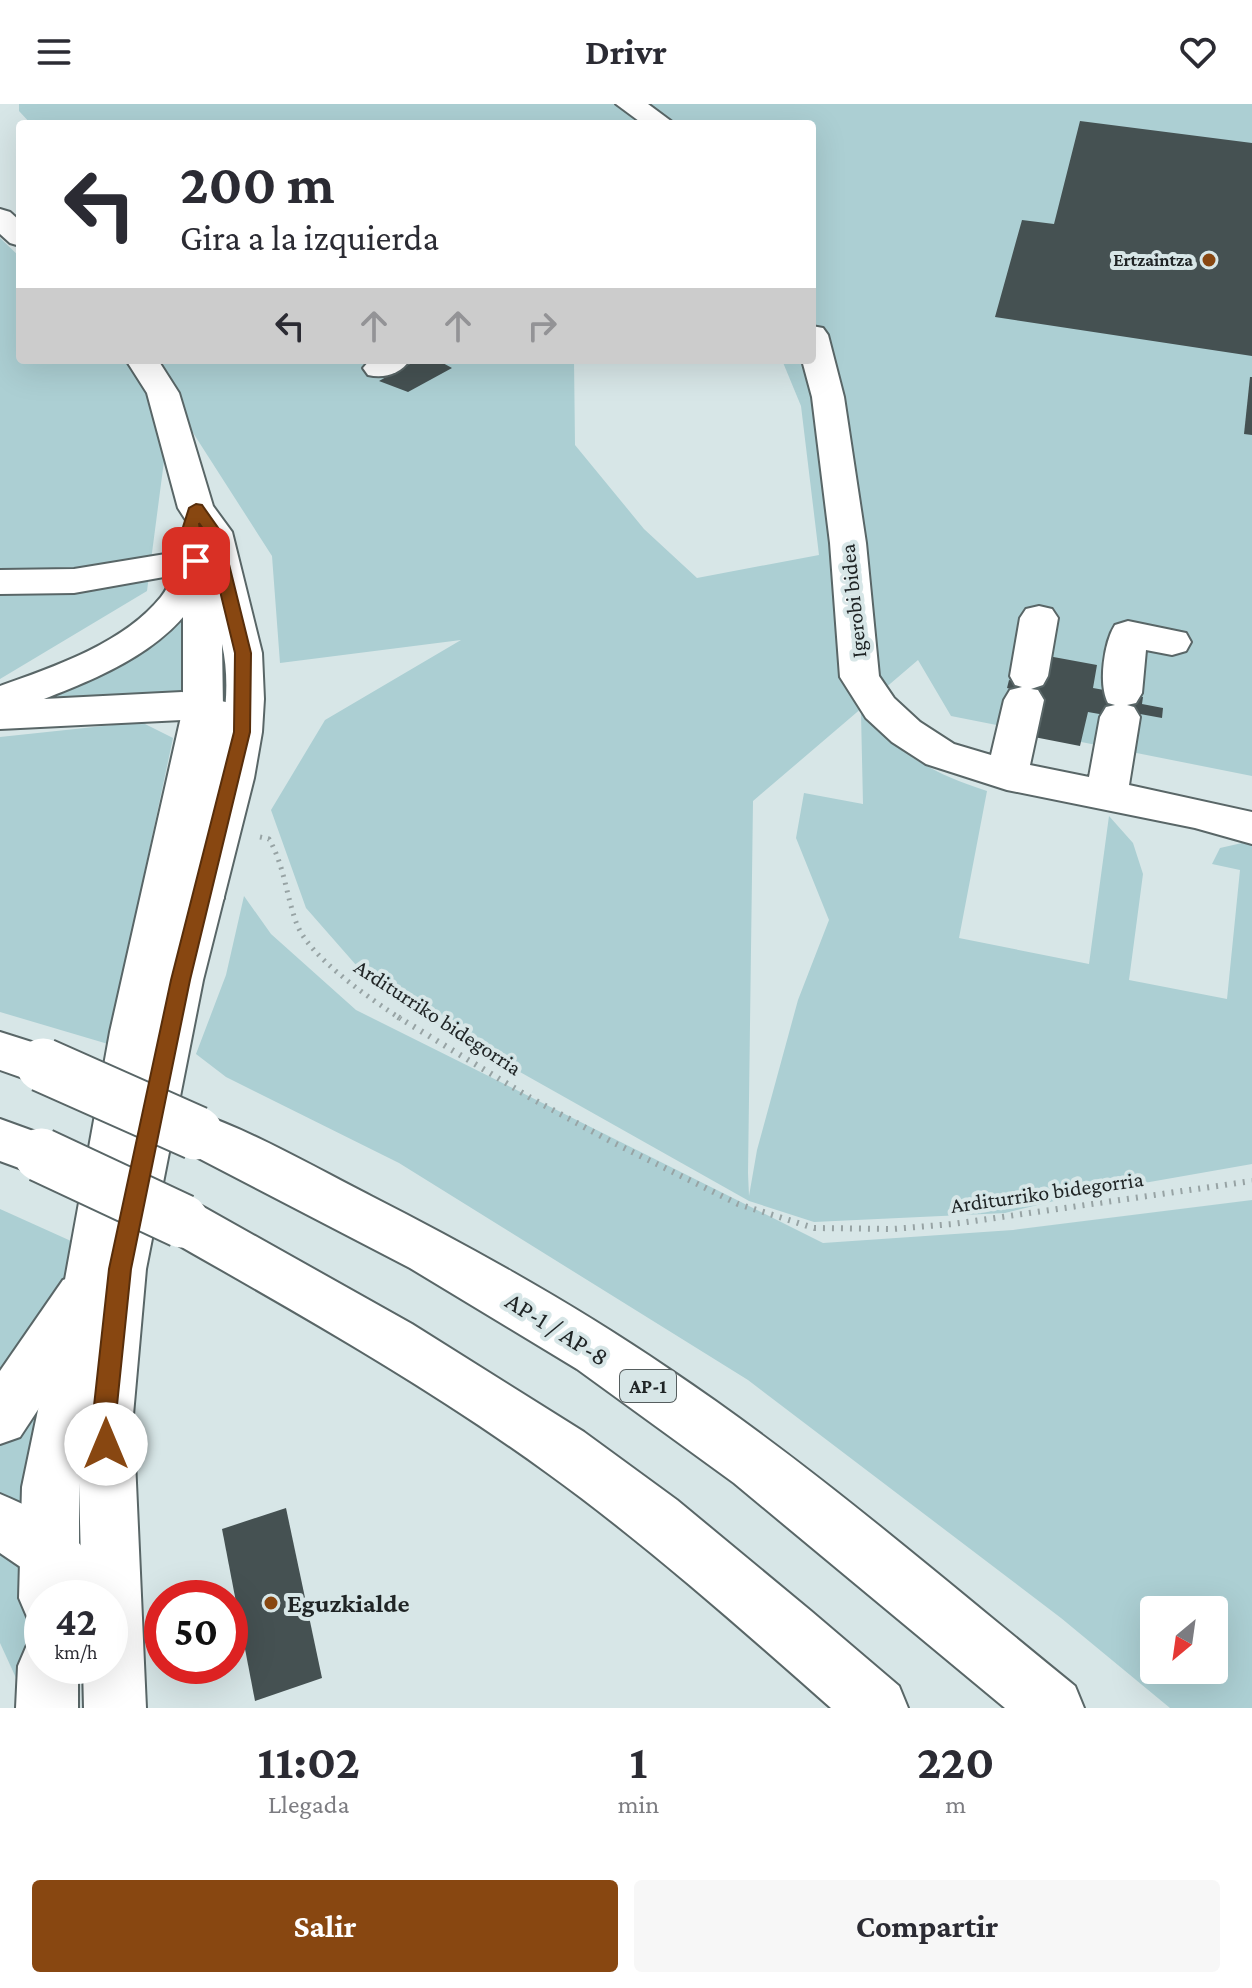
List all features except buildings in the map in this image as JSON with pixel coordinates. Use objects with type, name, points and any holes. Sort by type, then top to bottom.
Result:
[{"type":"main road","points":[[629,104],[655,120]]},
{"type":"main road","points":[[0,218],[16,233]]},
{"type":"main road","name":"Igerobi bidea","points":[[816,350],[828,397],[848,543],[860,677],[880,708],[906,732],[940,754],[1007,775],[1107,794],[1252,828]]},
{"type":"main road","points":[[115,1708],[105,1415],[119,1284],[180,980],[233,778],[244,699],[243,653],[214,532],[196,508],[163,393],[145,364]]},
{"type":"main road","points":[[72,1580],[62,1563],[32,1557],[50,1487],[90,1285],[133,1032],[203,708],[202,591],[191,527],[196,508]]},
{"type":"main road","points":[[0,582],[34,586],[93,581],[196,561]]},
{"type":"main road","points":[[0,701],[62,680],[145,631],[186,590],[196,561]]},
{"type":"main road","points":[[1007,775],[1039,618]]},
{"type":"main road","points":[[1107,794],[1128,634],[1172,642]]},
{"type":"main road","points":[[0,715],[182,706],[216,713],[223,723],[195,855],[202,898]]},
{"type":"main road","name":"AP-1 / AP-8","points":[[22,1058],[196,1133],[413,1241],[650,1387],[806,1505],[1053,1708]]},
{"type":"main road","points":[[20,1148],[182,1221],[349,1315],[518,1420],[645,1514],[772,1617],[877,1708]]},
{"type":"main road","points":[[0,1418],[90,1285]]},
{"type":"main road","points":[[47,1708],[48,1684]]},
{"type":"main road","points":[[92,1684],[103,1708]]},
{"type":"path","name":"Arditurriko bidegorria","points":[[252,838],[269,839],[278,854],[297,926],[329,966],[399,1018],[529,1097],[738,1204],[814,1228],[893,1229],[953,1224],[1252,1181]]},
{"type":"shaded area","points":[[19,104],[1252,104],[1252,776],[951,716],[918,660],[753,801],[748,1173],[749,1196],[757,1150],[798,1000],[829,920],[796,838],[804,793],[863,804],[861,713],[904,752],[950,778],[987,791],[959,938],[1089,964],[1109,816],[1133,843],[1143,874],[1129,980],[1227,999],[1240,870],[1212,864],[1220,848],[1242,843],[1252,845],[1252,1164],[1087,1193],[1005,1213],[814,1222],[749,1201],[474,1046],[356,965],[306,908],[271,810],[325,720],[461,640],[280,663],[272,556],[172,400],[147,591],[0,679],[0,238],[16,253],[16,364],[574,364],[575,445],[644,529],[697,578],[819,555],[801,406],[784,364],[816,364],[816,120],[27,120],[19,111]]},
{"type":"shaded area","points":[[182,615],[187,618],[188,687],[177,692],[45,702],[44,699]]},
{"type":"shaded area","points":[[141,722],[173,738],[108,1044],[0,1012],[0,737]]},
{"type":"shaded area","points":[[244,896],[271,934],[356,1010],[823,1243],[1013,1230],[1252,1200],[1252,1708],[1170,1708],[1141,1684],[1228,1684],[1228,1596],[1140,1596],[1140,1683],[1061,1618],[748,1380],[399,1163],[226,1077],[196,1054],[226,975]]},
{"type":"shaded area","points":[[0,1209],[71,1241],[63,1284],[0,1388]]},
{"type":"shaded area","points":[[52,1379],[27,1506],[0,1498],[0,1446]]},
{"type":"shaded area","points":[[0,1550],[27,1565],[27,1580],[24,1580],[24,1684],[28,1684],[28,1704],[0,1643]]},
{"type":"place","name":"Ertzaintza","points":[[1209,260]]},
{"type":"place","name":"Eguzkialde","points":[[271,1603]]},
{"type":"route","points":[[106,1444],[105,1415],[120,1269],[180,980],[233,778],[242,732],[243,653],[214,532],[196,508],[191,527],[196,561]]}]
